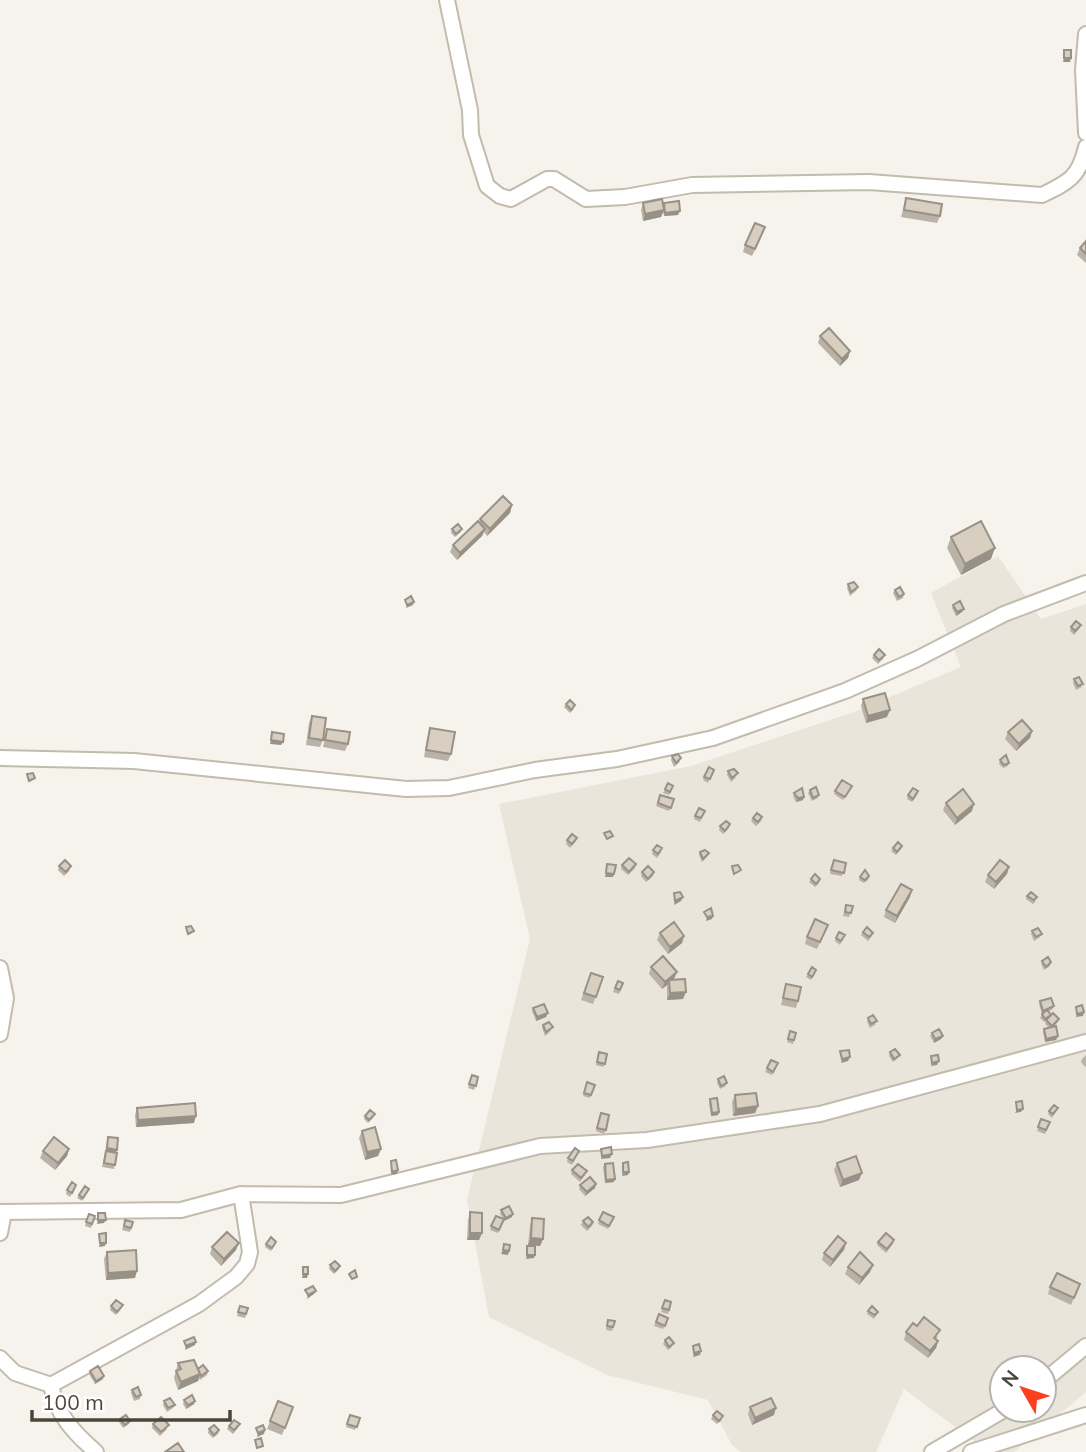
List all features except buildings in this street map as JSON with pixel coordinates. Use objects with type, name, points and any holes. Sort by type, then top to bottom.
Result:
[{"type":"street","points":[[447,0],[470,110],[471,135],[487,186],[500,196],[511,199],[547,179],[554,179],[586,199],[625,197],[692,185],[869,182],[1042,195],[1067,183],[1081,168],[1086,147]]},
{"type":"street","points":[[1086,34],[1083,69],[1086,133]]},
{"type":"street","points":[[0,758],[134,761],[406,789],[449,788],[535,770],[617,759],[713,738],[845,691],[917,659],[1004,614],[1086,583]]},
{"type":"street","points":[[0,968],[6,998],[0,1034]]},
{"type":"street","points":[[0,1233],[2,1212],[181,1210],[241,1194],[341,1195],[540,1146],[672,1137],[820,1114],[1086,1042]]},
{"type":"street","points":[[0,1359],[15,1373],[51,1385],[199,1304],[236,1277],[247,1264],[250,1252],[241,1194]]},
{"type":"street","points":[[1058,1369],[1086,1346]]},
{"type":"street","points":[[51,1385],[55,1405],[72,1430],[96,1452]]},
{"type":"street","points":[[971,1452],[1086,1415]]},
{"type":"street","points":[[932,1452],[988,1419]]},
{"type":"shaded area","points":[[998,556],[1041,619],[1086,604],[1086,1392],[1058,1415],[1058,1354],[988,1354],[988,1424],[1048,1424],[1014,1452],[989,1452],[904,1389],[876,1452],[741,1452],[732,1445],[708,1400],[607,1375],[489,1317],[467,1200],[530,939],[499,804],[691,766],[854,712],[961,667],[931,593]]}]
